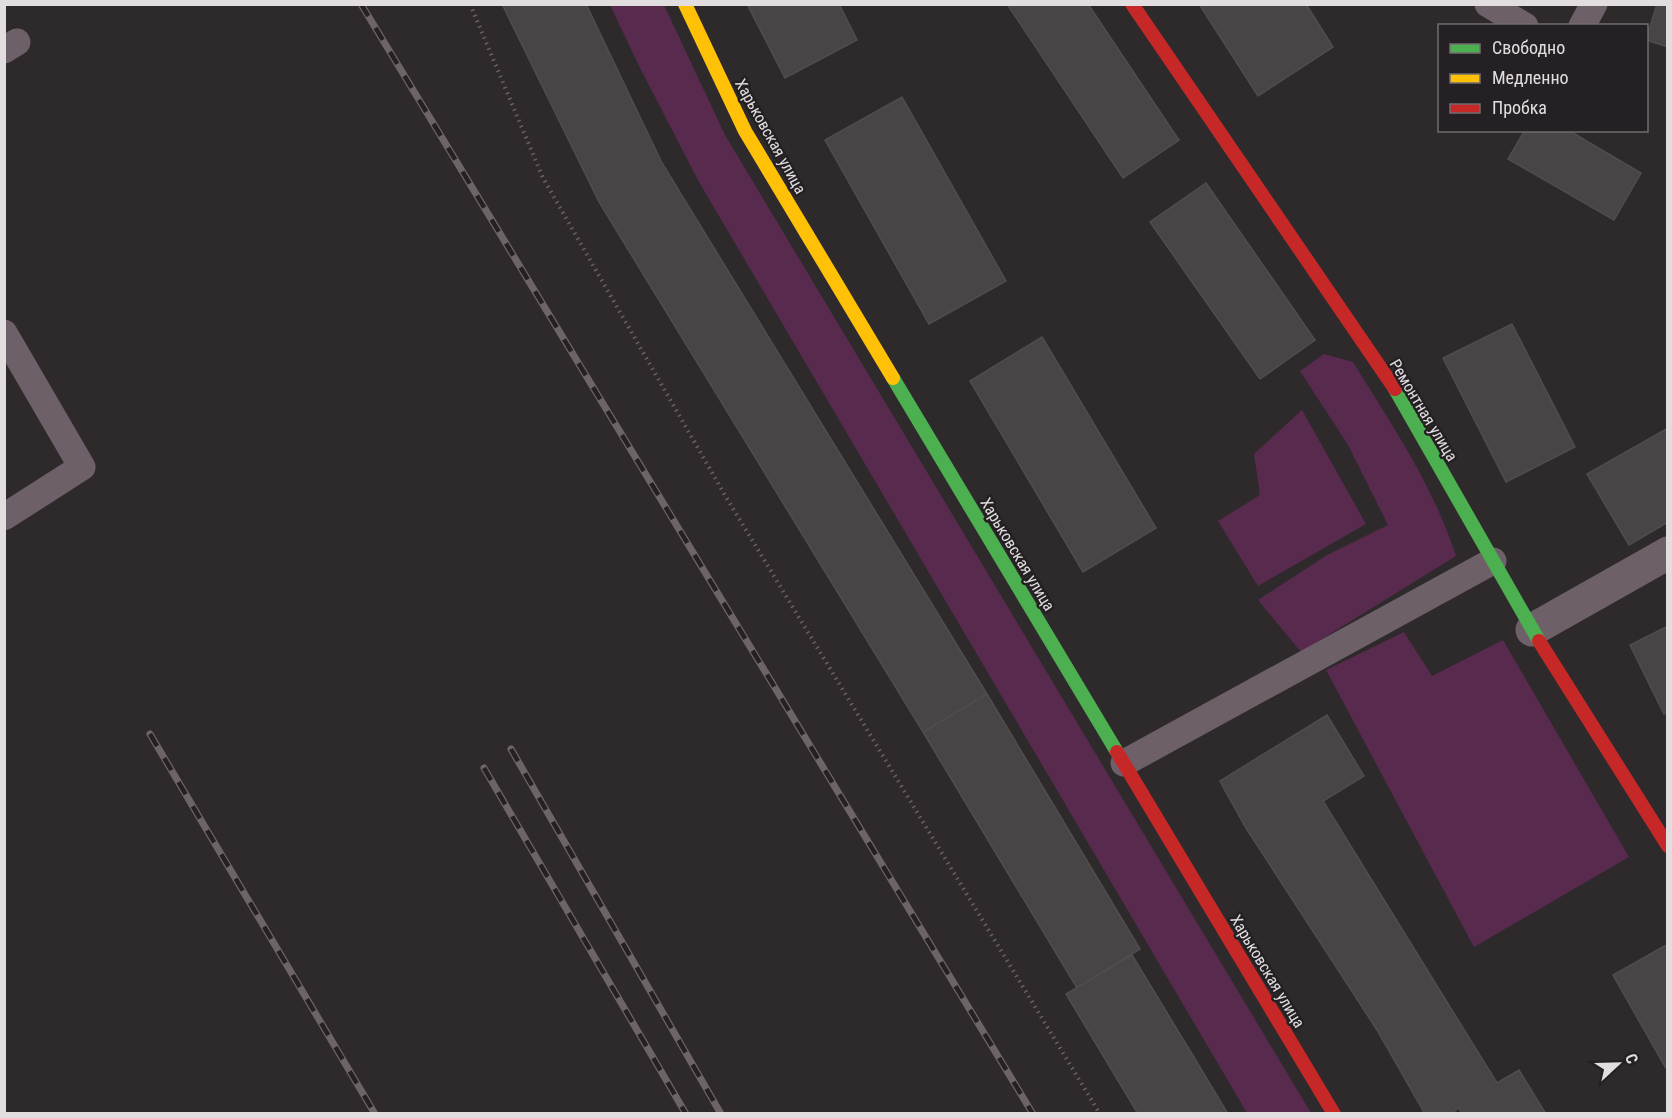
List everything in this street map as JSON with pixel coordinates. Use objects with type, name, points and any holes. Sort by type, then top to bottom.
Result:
[{"type":"street","name":"Харьковская улица","points":[[685,4],[745,131],[1334,1113]]},
{"type":"street","name":"Ремонтная улица","points":[[1132,4],[1394,388],[1532,630],[1668,846]]},
{"type":"street","points":[[1532,630],[1668,553]]},
{"type":"lane","points":[[1488,4],[1522,24]]},
{"type":"lane","points":[[1583,24],[1594,4]]},
{"type":"lane","points":[[4,333],[82,467],[4,517]]},
{"type":"lane","points":[[1124,763],[1493,561]]},
{"type":"path","points":[[470,4],[543,178],[726,497],[1100,1113]]},
{"type":"shaded area","points":[[610,5],[664,5],[725,135],[1311,1113],[1247,1113],[699,182]]},
{"type":"shaded area","points":[[1324,354],[1353,362],[1424,480],[1456,556],[1301,652],[1258,600],[1327,555],[1388,525],[1348,445],[1300,371]]},
{"type":"shaded area","points":[[1302,410],[1366,524],[1258,586],[1218,521],[1260,495],[1254,454]]},
{"type":"shaded area","points":[[1404,632],[1432,676],[1503,640],[1629,857],[1474,947],[1326,670]]},
{"type":"building","points":[[502,4],[586,4],[662,163],[987,694],[923,732],[599,202]]},
{"type":"building","points":[[747,4],[839,4],[857,40],[785,78]]},
{"type":"building","points":[[1007,4],[1088,4],[1179,140],[1123,178]]},
{"type":"building","points":[[1199,4],[1306,4],[1333,47],[1258,96]]},
{"type":"building","points":[[1657,4],[1668,4],[1668,47],[1648,41]]},
{"type":"building","points":[[902,97],[1006,281],[929,324],[825,140]]},
{"type":"building","points":[[1524,132],[1571,132],[1641,173],[1614,220],[1508,159]]},
{"type":"building","points":[[1206,183],[1315,340],[1260,379],[1150,222]]},
{"type":"building","points":[[1512,324],[1575,447],[1506,482],[1443,358]]},
{"type":"building","points":[[1042,337],[1156,528],[1083,572],[970,381]]},
{"type":"building","points":[[1668,428],[1668,522],[1629,545],[1587,474]]},
{"type":"building","points":[[1668,626],[1668,712],[1664,714],[1630,645]]},
{"type":"building","points":[[987,694],[1140,949],[1077,988],[923,732]]},
{"type":"building","points":[[1327,715],[1364,776],[1323,801],[1497,1083],[1519,1070],[1546,1114],[1462,1114],[1459,1108],[1450,1114],[1425,1114],[1377,1030],[1246,828],[1223,787],[1220,781]]},
{"type":"building","points":[[1668,944],[1668,1072],[1613,975]]},
{"type":"building","points":[[1132,955],[1228,1114],[1138,1114],[1066,994]]},
{"type":"railway","points":[[361,4],[1033,1114]]},
{"type":"railway","points":[[150,734],[375,1114]]},
{"type":"railway","points":[[511,749],[721,1114]]},
{"type":"railway","points":[[484,768],[686,1114]]},
{"type":"traffic: fast","points":[[893,378],[1117,752]]},
{"type":"traffic: fast","points":[[1395,389],[1539,641]]},
{"type":"traffic: slow","points":[[685,4],[745,131],[893,378]]},
{"type":"traffic: jam","points":[[1132,4],[1395,389]]},
{"type":"traffic: jam","points":[[1539,641],[1668,846]]},
{"type":"traffic: jam","points":[[1117,752],[1334,1114]]}]
